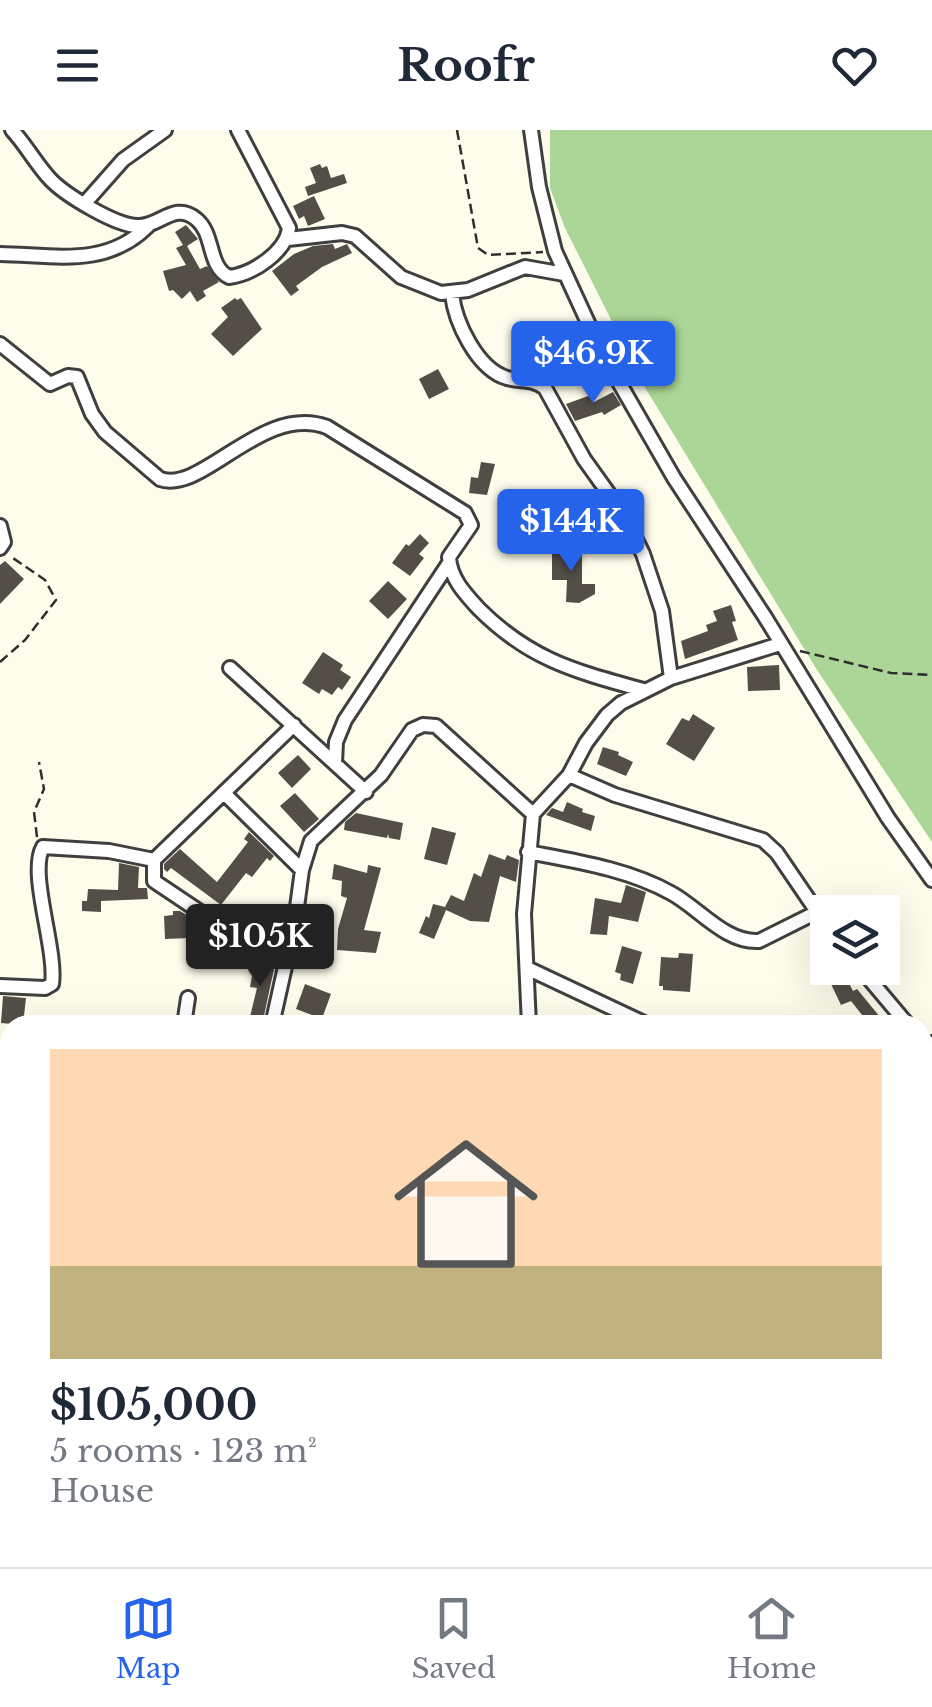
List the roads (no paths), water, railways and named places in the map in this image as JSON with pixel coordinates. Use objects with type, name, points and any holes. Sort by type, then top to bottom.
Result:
[{"type":"street","points":[[12,130],[52,181],[118,222],[148,226]]},
{"type":"street","points":[[85,203],[122,160],[165,130]]},
{"type":"street","points":[[0,254],[84,256],[106,252],[132,241],[148,226],[174,213],[194,217],[205,230],[218,270],[229,277],[246,273],[283,247],[288,239],[286,218],[238,130]]},
{"type":"street","points":[[531,130],[538,187],[555,251],[643,427],[888,818],[932,880]]},
{"type":"street","points":[[288,239],[342,233],[355,236],[401,277],[426,290],[452,294],[525,267],[564,274]]},
{"type":"street","points":[[452,294],[466,340],[495,372],[508,378],[536,381],[545,388],[584,459],[624,515],[652,577],[665,626],[671,678]]},
{"type":"street","points":[[0,344],[50,384],[68,376],[77,378],[92,414],[105,432],[160,479],[169,482],[191,475],[262,434],[305,421],[327,426],[465,513],[471,526],[469,533],[452,550],[449,563],[345,720],[336,742],[335,763]]},
{"type":"street","points":[[0,526],[4,542],[0,549]]},
{"type":"street","points":[[449,563],[468,598],[514,642],[560,665],[642,690]]},
{"type":"street","points":[[529,1015],[524,914],[533,814],[569,775],[607,714],[642,690],[671,678],[707,670],[780,644]]},
{"type":"street","points":[[230,668],[366,792]]},
{"type":"street","points":[[286,962],[224,928],[154,881],[154,860],[294,725]]},
{"type":"street","points":[[274,1015],[311,842],[366,792],[412,730],[432,725],[533,814]]},
{"type":"street","points":[[569,775],[614,795],[757,837],[777,852],[810,904]]},
{"type":"street","points":[[224,793],[302,870]]},
{"type":"street","points":[[0,986],[45,988],[52,984],[40,871],[39,853],[43,847],[110,851],[154,860]]},
{"type":"street","points":[[528,852],[596,866],[670,892],[735,937],[751,942],[810,916]]},
{"type":"street","points":[[528,969],[627,1015]]},
{"type":"street","points":[[874,985],[900,1015]]},
{"type":"street","points":[[185,1015],[188,998]]}]
